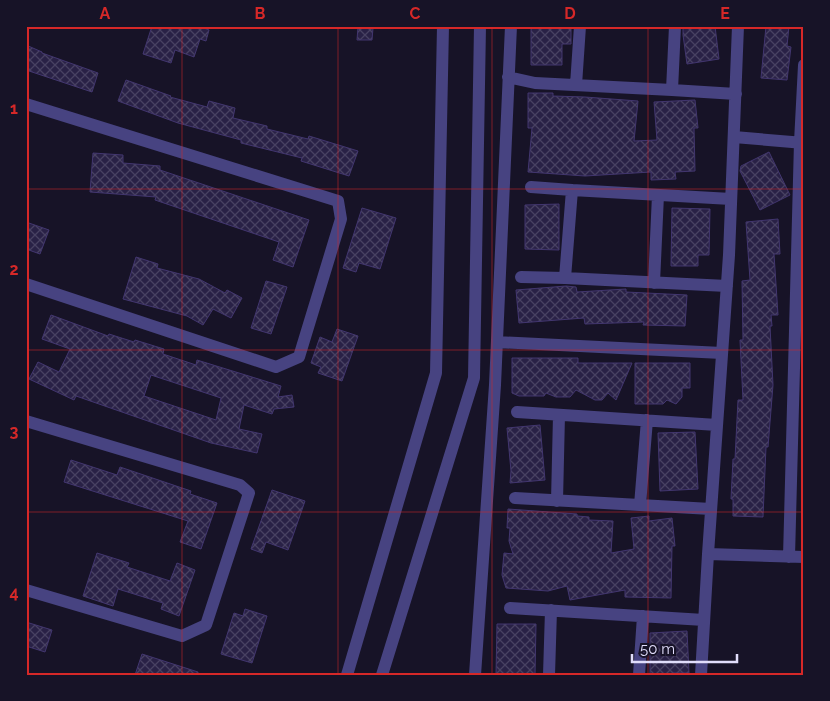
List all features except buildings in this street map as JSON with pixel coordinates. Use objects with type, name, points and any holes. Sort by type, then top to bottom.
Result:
[{"type":"street","points":[[347,675],[436,373],[444,26]]},
{"type":"street","points":[[382,675],[474,378],[480,26]]},
{"type":"street","points":[[476,675],[497,342],[510,26]]},
{"type":"street","points":[[576,85],[580,26]]},
{"type":"street","points":[[672,90],[676,26]]},
{"type":"street","points":[[701,675],[727,286],[738,26]]},
{"type":"street","points":[[789,557],[791,495],[798,403],[804,65]]},
{"type":"street","points":[[508,77],[535,83],[736,94]]},
{"type":"street","points":[[712,92],[736,79]]},
{"type":"street","points":[[26,104],[338,201],[341,219],[299,356],[276,367],[26,284]]},
{"type":"street","points":[[734,137],[802,142]]},
{"type":"street","points":[[531,187],[731,200]]},
{"type":"street","points":[[565,278],[572,190]]},
{"type":"street","points":[[654,283],[658,195]]},
{"type":"street","points":[[521,277],[727,286]]},
{"type":"street","points":[[497,342],[722,354]]},
{"type":"street","points":[[517,412],[717,425]]},
{"type":"street","points":[[558,501],[559,415]]},
{"type":"street","points":[[640,505],[647,420]]},
{"type":"street","points":[[26,421],[240,484],[249,493],[206,625],[182,636],[26,590]]},
{"type":"street","points":[[791,495],[804,495]]},
{"type":"street","points":[[514,498],[711,508]]},
{"type":"street","points":[[708,554],[804,557]]},
{"type":"street","points":[[510,608],[704,620]]},
{"type":"street","points":[[549,675],[551,610]]},
{"type":"street","points":[[639,675],[643,616]]}]
